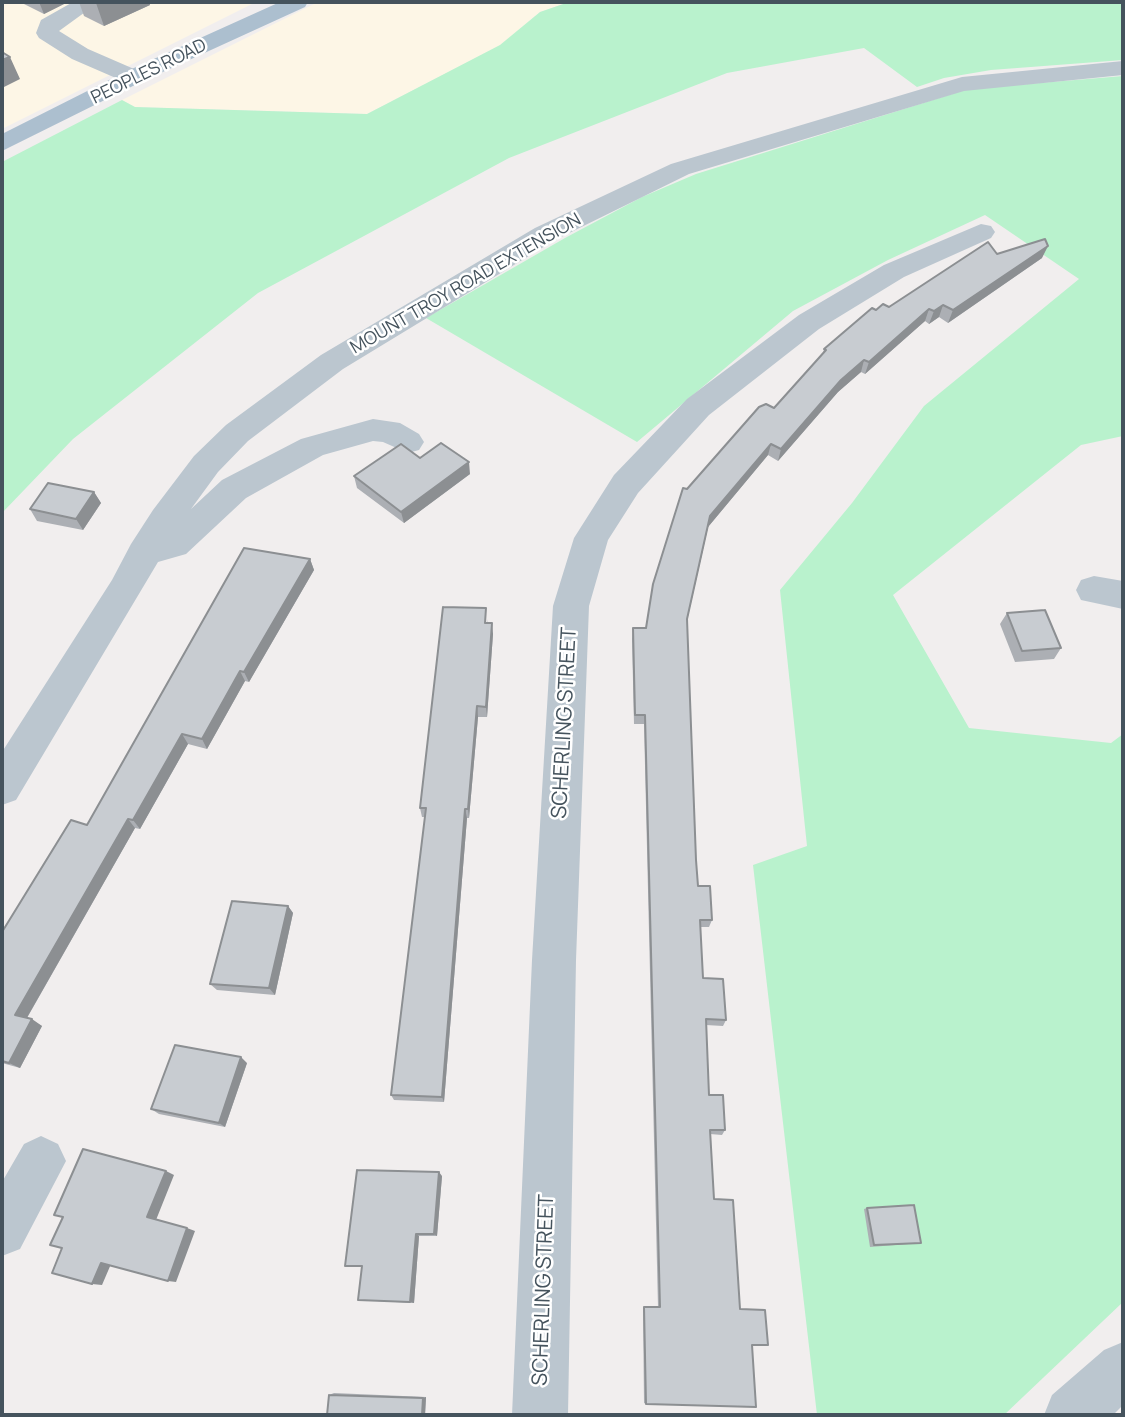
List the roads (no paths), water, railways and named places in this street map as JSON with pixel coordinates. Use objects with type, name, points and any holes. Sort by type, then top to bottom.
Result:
[{"type":"main road","name":"PEOPLES ROAD","points":[[2,144],[133,77],[289,3]]},
{"type":"street","points":[[88,2],[49,25],[47,33],[80,54],[133,77]]},
{"type":"street","name":"MOUNT TROY ROAD EXTENSION","points":[[2,787],[125,590],[143,554],[206,464],[237,433],[289,391],[411,313],[557,228],[680,169],[923,94],[993,79],[1123,68]]},
{"type":"street","name":"SCHERLING STREET","points":[[540,1415],[553,974],[571,606],[591,538],[626,484],[698,407],[809,322],[894,271],[981,232]]},
{"type":"street","points":[[143,554],[174,545],[234,489],[312,446],[373,430],[389,431],[408,442]]},
{"type":"street","points":[[2,1231],[41,1161]]},
{"type":"street","points":[[1072,1415],[1123,1370]]}]
